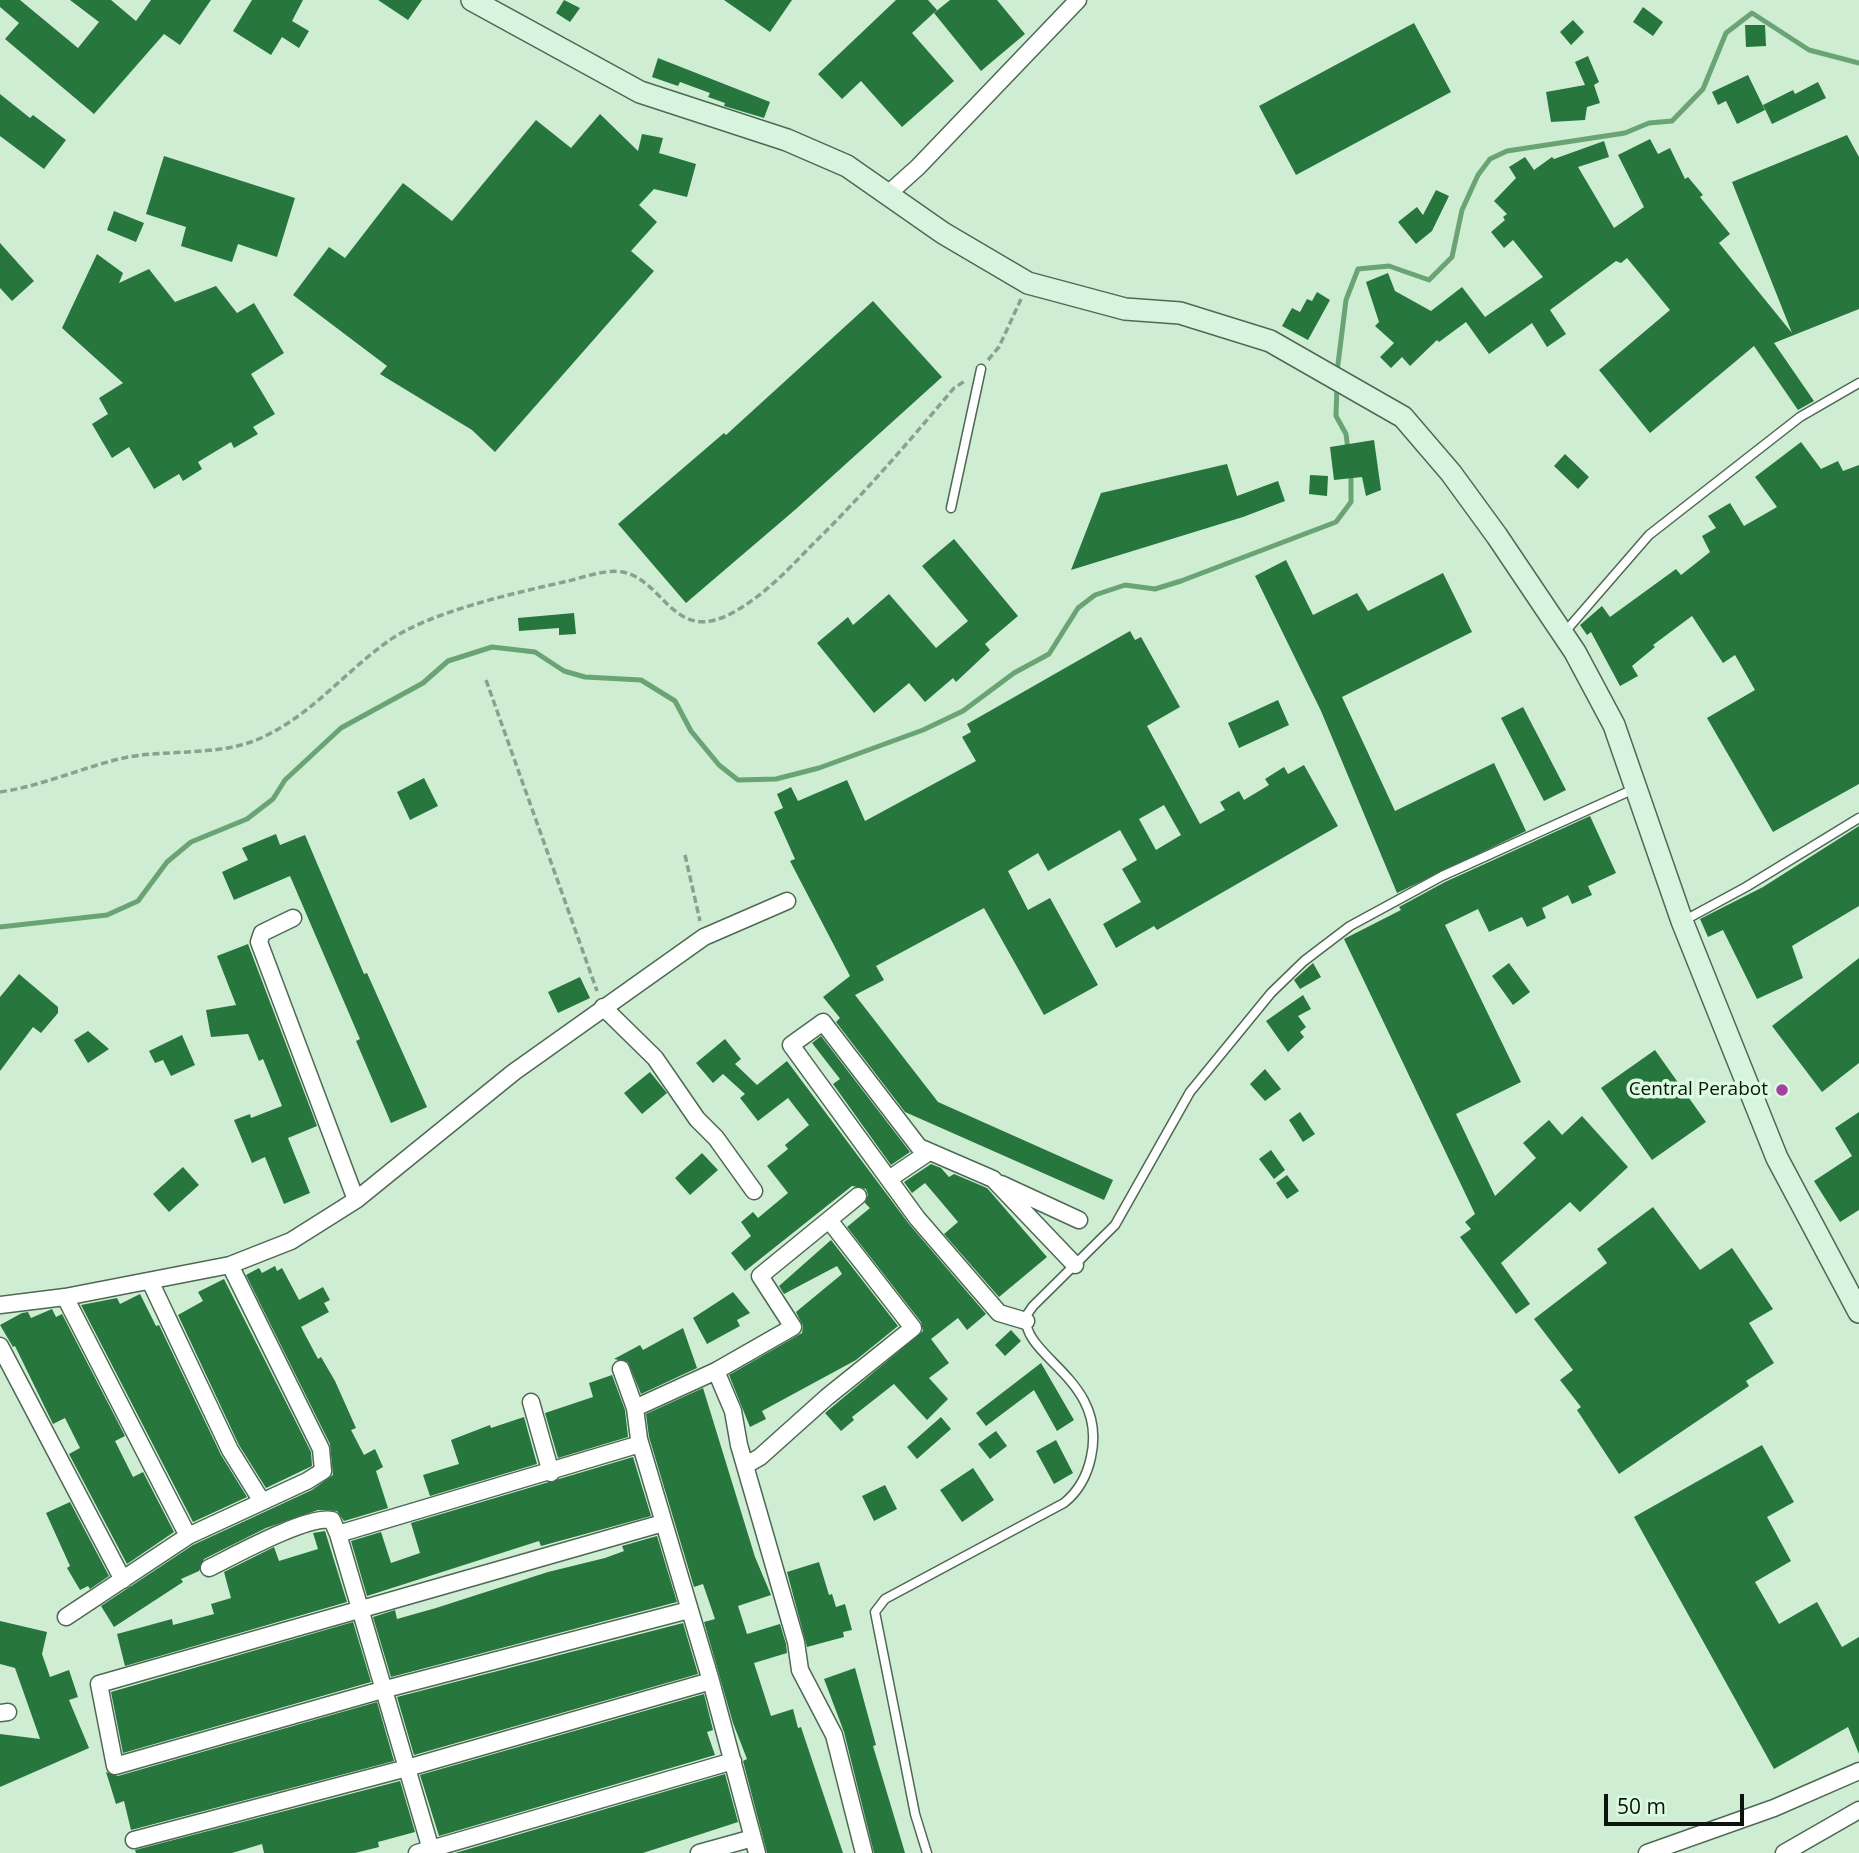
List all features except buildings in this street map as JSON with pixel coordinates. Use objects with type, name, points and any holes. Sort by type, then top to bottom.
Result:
[{"type":"street","points":[[472,0],[640,92],[787,140],[847,166],[943,233],[1028,283],[1125,309],[1180,313],[1270,341],[1403,417],[1429,445],[1497,536],[1564,633],[1614,725],[1682,921],[1777,1158],[1859,1312]]},
{"type":"street","points":[[889,193],[918,167],[1078,0]]},
{"type":"street","points":[[0,1305],[65,1297],[230,1265],[303,1234],[356,1200],[514,1072],[704,937],[787,901]]},
{"type":"street","points":[[292,918],[262,933],[259,942],[356,1200]]},
{"type":"street","points":[[603,1007],[655,1058],[697,1119],[716,1138],[754,1191]]},
{"type":"street","points":[[1026,1321],[999,1313],[917,1218],[791,1045],[824,1022],[919,1147],[1079,1220]]},
{"type":"street","points":[[889,1179],[929,1152]]},
{"type":"street","points":[[993,1180],[1074,1265]]},
{"type":"street","points":[[635,1408],[716,1371],[793,1327],[760,1276],[858,1196]]},
{"type":"street","points":[[746,1465],[760,1457],[827,1397],[913,1328],[829,1220]]},
{"type":"street","points":[[66,1617],[188,1536],[319,1475],[323,1458],[230,1265]]},
{"type":"street","points":[[150,1281],[230,1450],[261,1500]]},
{"type":"street","points":[[65,1297],[188,1536]]},
{"type":"street","points":[[0,1346],[123,1580]]},
{"type":"street","points":[[621,1369],[635,1408],[640,1444],[710,1678],[755,1845],[699,1853]]},
{"type":"street","points":[[716,1371],[733,1411],[796,1642],[800,1670],[834,1735],[864,1853]]},
{"type":"street","points":[[531,1402],[551,1473]]},
{"type":"street","points":[[338,1534],[551,1473],[640,1444]]},
{"type":"street","points":[[209,1568],[279,1534],[322,1519],[332,1520],[407,1768],[426,1852],[733,1761]]},
{"type":"street","points":[[663,1523],[99,1684],[115,1766],[382,1690],[689,1610]]},
{"type":"street","points":[[134,1840],[407,1768],[710,1678]]},
{"type":"street","points":[[1647,1853],[1774,1808],[1859,1771]]},
{"type":"street","points":[[1786,1853],[1859,1810]]},
{"type":"lane","points":[[951,508],[981,369]]},
{"type":"lane","points":[[1564,633],[1649,535],[1800,417],[1859,383]]},
{"type":"lane","points":[[928,1853],[915,1814],[875,1612],[885,1599],[1063,1503],[1074,1495],[1082,1482],[1093,1445],[1093,1424],[1086,1400],[1030,1333],[1026,1321],[1033,1306],[1124,1213],[1196,1083],[1270,993],[1304,961],[1350,926],[1442,876],[1636,788]]},
{"type":"lane","points":[[1682,921],[1746,887],[1859,818]]},
{"type":"path","points":[[0,792],[25,789],[121,758],[237,746],[258,739],[299,717],[369,655],[420,623],[541,587],[597,574],[626,573],[689,620],[708,621],[733,612],[786,573],[866,492],[954,388],[981,369],[999,347],[1028,283]]},
{"type":"path","points":[[486,680],[603,1007]]},
{"type":"path","points":[[685,855],[704,937]]},
{"type":"waterway","points":[[1337,372],[1346,300],[1358,269],[1389,266],[1429,280],[1452,257],[1462,210],[1478,175],[1490,159],[1507,151],[1625,133],[1649,123],[1672,121],[1703,89],[1726,33],[1752,13],[1809,50],[1859,63]]},
{"type":"waterway","points":[[1337,385],[1336,416],[1346,434],[1348,450]]},
{"type":"waterway","points":[[0,927],[107,915],[138,901],[167,862],[191,842],[247,819],[273,799],[285,780],[341,728],[423,683],[448,661],[492,647],[535,652],[564,671],[585,677],[641,680],[675,701],[691,731],[719,765],[738,780],[776,779],[819,768],[923,730],[963,711],[1014,673],[1049,654],[1078,608],[1095,595],[1125,585],[1155,589],[1336,522],[1351,502],[1351,473]]},
{"type":"place","name":"Central Perabot","points":[[1782,1090]]}]
